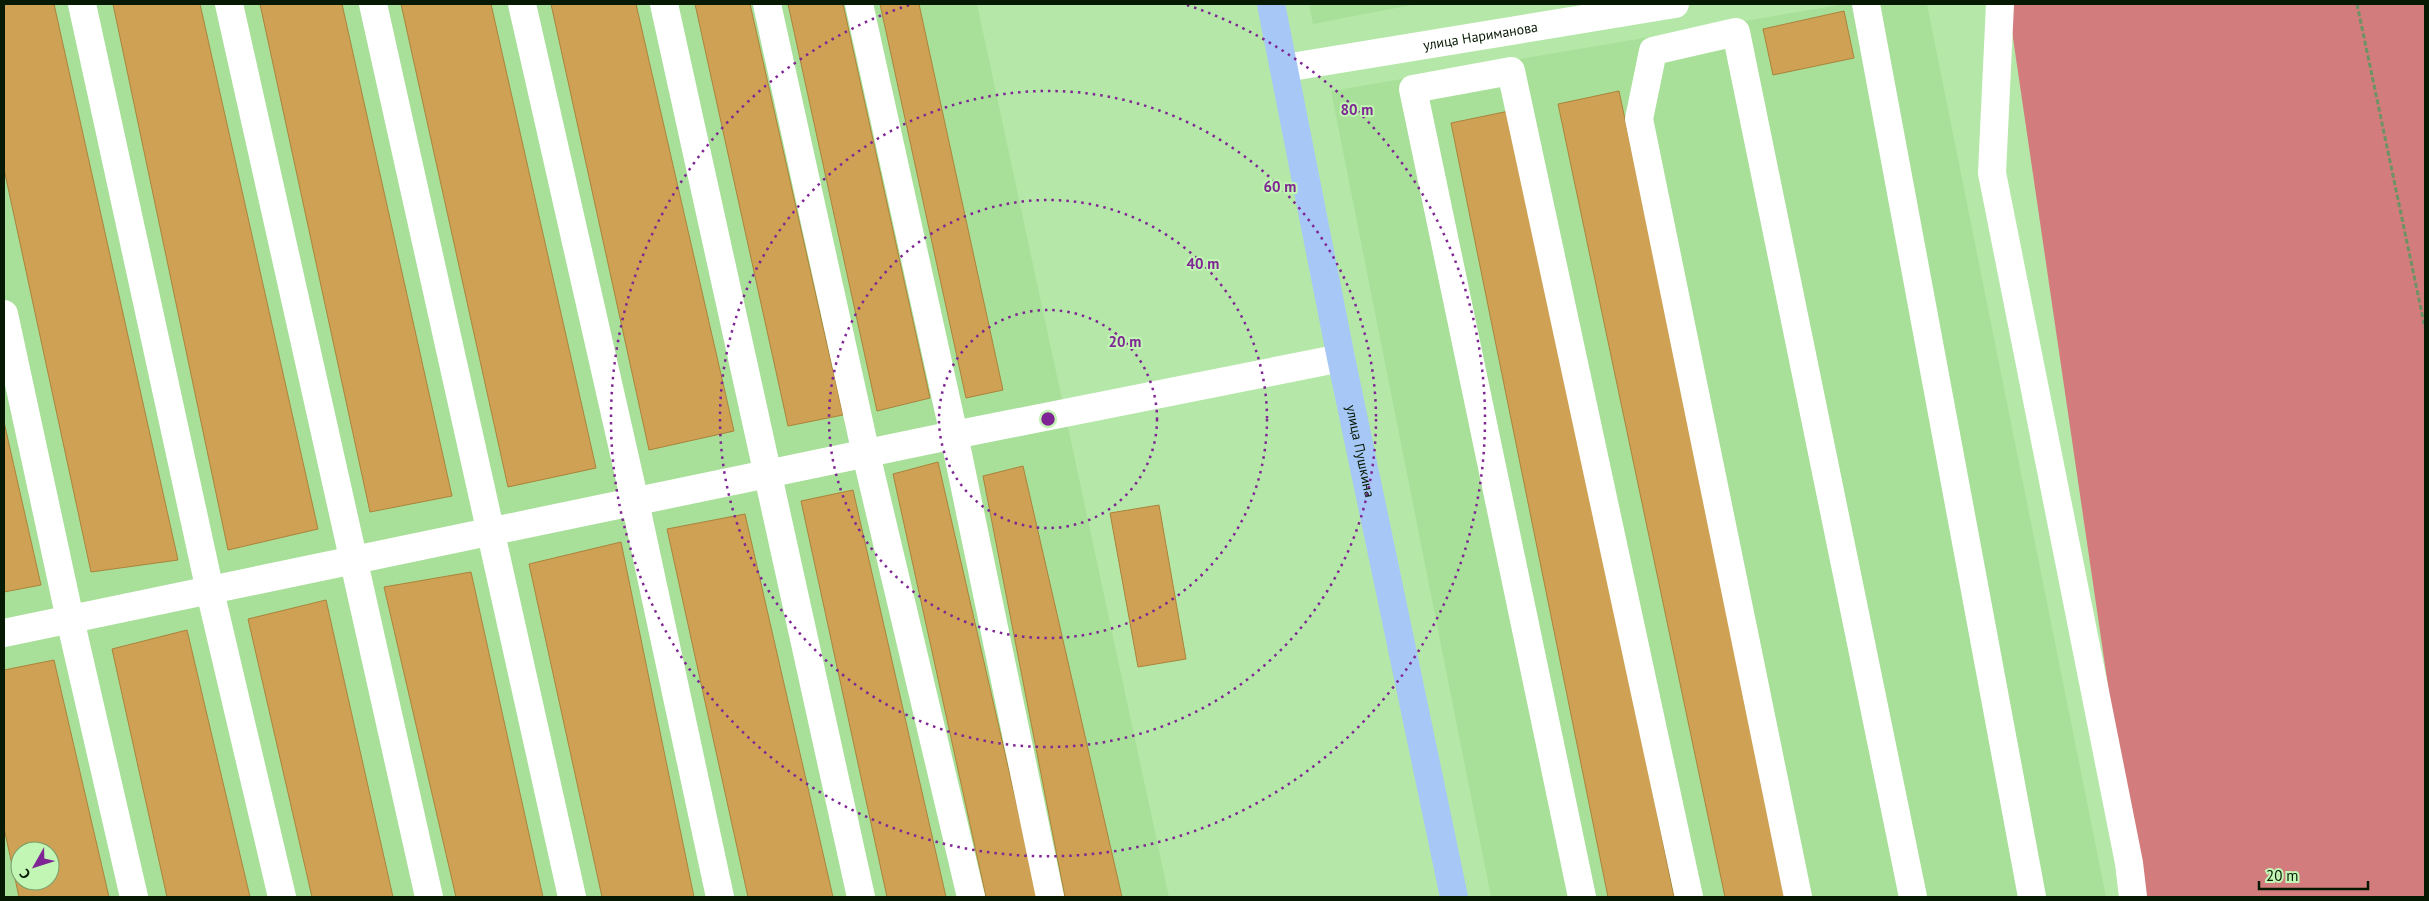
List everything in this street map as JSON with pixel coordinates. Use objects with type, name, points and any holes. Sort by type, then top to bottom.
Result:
[{"type":"main road","name":"улица Пушкина","points":[[1271,4],[1341,358],[1454,897]]},
{"type":"street","points":[[82,4],[210,590],[282,897]]},
{"type":"street","points":[[229,4],[352,561],[429,897]]},
{"type":"street","points":[[373,4],[572,897]]},
{"type":"street","points":[[522,4],[635,502],[720,897]]},
{"type":"street","points":[[664,4],[766,474],[861,897]]},
{"type":"street","points":[[767,4],[866,454],[971,897]]},
{"type":"street","points":[[859,4],[954,435],[1050,897]]},
{"type":"street","name":"улица Нариманова","points":[[1285,68],[1675,4]]},
{"type":"street","points":[[1866,4],[2032,897]]},
{"type":"street","points":[[2000,4],[1992,173],[2129,863],[2133,897]]},
{"type":"street","points":[[1646,9],[1653,51],[1639,119],[1798,897]]},
{"type":"street","points":[[1653,51],[1736,32],[1913,897]]},
{"type":"street","points":[[1582,897],[1413,89],[1511,70],[1689,897]]},
{"type":"street","points":[[4,314],[70,619],[134,897]]},
{"type":"street","points":[[4,633],[954,435],[1341,358]]},
{"type":"path","points":[[2357,4],[2425,328]]},
{"type":"shaded area","points":[[4,4],[977,4],[1169,897],[4,897]]},
{"type":"shaded area","points":[[1309,4],[1417,4],[1313,24]]},
{"type":"shaded area","points":[[1845,4],[1927,4],[2106,897],[1491,897],[1331,91]]},
{"type":"shaded area","points":[[2008,4],[2425,4],[2425,897],[2139,897]]},
{"type":"building","points":[[4,4],[54,4],[178,560],[91,572],[4,169]]},
{"type":"building","points":[[113,4],[200,4],[318,529],[228,550]]},
{"type":"building","points":[[260,4],[342,4],[452,496],[370,512]]},
{"type":"building","points":[[401,4],[491,4],[596,468],[508,487]]},
{"type":"building","points":[[551,4],[636,4],[734,431],[649,450]]},
{"type":"building","points":[[695,4],[750,4],[843,415],[788,426]]},
{"type":"building","points":[[788,4],[843,4],[930,398],[877,411]]},
{"type":"building","points":[[880,4],[919,4],[1003,390],[966,398]]},
{"type":"building","points":[[1844,11],[1854,58],[1773,75],[1763,29]]},
{"type":"building","points":[[1619,91],[1789,897],[1725,897],[1558,104]]},
{"type":"building","points":[[1514,110],[1674,897],[1608,897],[1451,123]]},
{"type":"building","points":[[4,422],[41,585],[4,592]]},
{"type":"building","points":[[938,462],[1038,897],[986,897],[893,474]]},
{"type":"building","points":[[1023,466],[1122,897],[1065,897],[983,476]]},
{"type":"building","points":[[853,490],[946,897],[887,897],[801,501]]},
{"type":"building","points":[[1159,505],[1186,659],[1138,667],[1110,513]]},
{"type":"building","points":[[745,514],[833,897],[748,897],[667,529]]},
{"type":"building","points":[[621,542],[694,897],[602,897],[529,564]]},
{"type":"building","points":[[471,572],[543,897],[456,897],[384,587]]},
{"type":"building","points":[[326,600],[393,897],[312,897],[248,619]]},
{"type":"building","points":[[187,630],[250,897],[167,897],[112,649]]},
{"type":"building","points":[[54,660],[109,897],[19,897],[18,891],[60,891],[60,841],[10,841],[10,856],[4,828],[4,670]]}]
